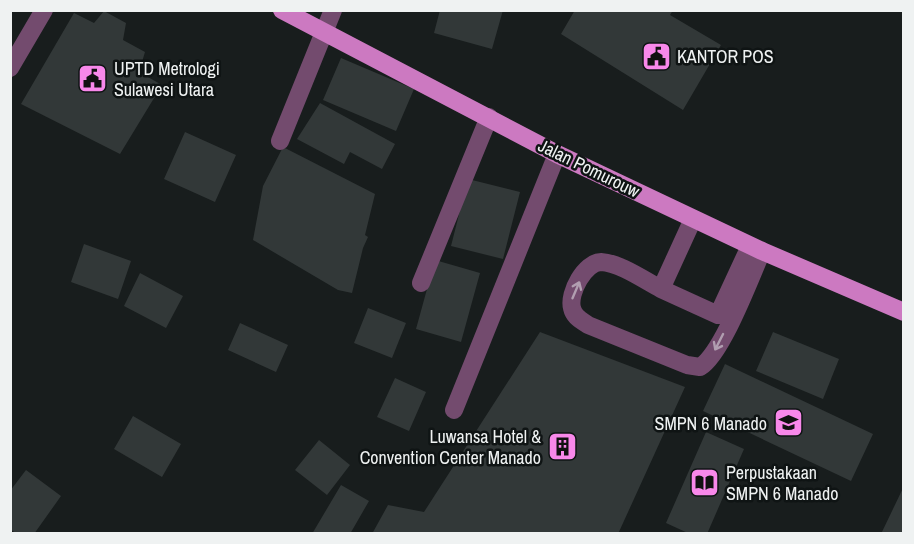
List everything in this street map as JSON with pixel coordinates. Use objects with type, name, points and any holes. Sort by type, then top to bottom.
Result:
[{"type":"main road","name":"Jalan Pomurouw","points":[[282,10],[556,154],[756,249],[903,312]]},
{"type":"street","points":[[10,68],[44,10]]},
{"type":"street","points":[[280,141],[333,10]]},
{"type":"street","points":[[420,283],[489,117]]},
{"type":"street","points":[[454,410],[556,154]]},
{"type":"street","points":[[661,289],[693,219]]},
{"type":"street","points":[[756,249],[720,341],[709,362],[700,367],[687,365],[588,325],[576,317],[572,308],[572,298],[586,268],[600,262],[718,315],[756,249]]},
{"type":"building","points":[[440,10],[503,10],[492,49],[434,33]]},
{"type":"building","name":"KANTOR POS","points":[[575,10],[673,10],[670,15],[721,45],[683,110],[561,34]]},
{"type":"building","name":"UPTD Metrologi Sulawesi Utara","points":[[104,11],[126,23],[123,40],[145,52],[139,72],[162,85],[120,154],[21,104],[74,13],[94,23]]},
{"type":"building","points":[[341,58],[414,89],[396,131],[323,100]]},
{"type":"building","points":[[320,103],[395,144],[382,169],[350,152],[344,164],[297,139]]},
{"type":"building","points":[[185,132],[236,155],[215,202],[164,179]]},
{"type":"building","points":[[283,147],[375,194],[365,235],[368,237],[352,293],[338,290],[253,240],[263,186]]},
{"type":"building","points":[[468,179],[520,192],[503,259],[451,246]]},
{"type":"building","points":[[84,244],[131,261],[118,299],[71,282]]},
{"type":"building","points":[[435,260],[480,273],[461,342],[416,329]]},
{"type":"building","points":[[140,273],[183,296],[166,328],[124,306]]},
{"type":"building","points":[[368,308],[406,323],[392,358],[354,343]]},
{"type":"building","points":[[240,323],[288,345],[276,372],[228,350]]},
{"type":"building","name":"Luwansa Hotel & Convention Center Manado","points":[[540,332],[685,387],[618,534],[372,534],[388,505],[424,512]]},
{"type":"building","name":"SMPN 6 Manado","points":[[773,332],[839,359],[823,399],[756,371]]},
{"type":"building","name":"SMPN 6 Manado","points":[[725,364],[873,434],[851,481],[703,411]]},
{"type":"building","points":[[395,378],[426,392],[409,431],[377,417]]},
{"type":"building","points":[[133,416],[181,444],[162,477],[114,449]]},
{"type":"building","name":"SMPN 6 Manado","points":[[706,432],[744,449],[707,534],[690,534],[666,523]]},
{"type":"building","points":[[319,440],[350,465],[327,495],[295,470]]},
{"type":"building","points":[[26,470],[61,496],[34,534],[17,534],[10,529],[10,491]]},
{"type":"building","points":[[341,485],[369,501],[350,534],[312,534]]},
{"type":"building","points":[[904,486],[904,534],[881,534]]},
{"type":"place","name":"KANTOR POS","points":[[656,56]]},
{"type":"place","name":"UPTD Metrologi Sulawesi Utara","points":[[93,78]]},
{"type":"place","name":"SMPN 6 Manado","points":[[788,423]]},
{"type":"place","name":"Luwansa Hotel & Convention Center Manado","points":[[562,446]]},
{"type":"place","name":"Perpustakaan SMPN 6 Manado","points":[[705,482]]}]
